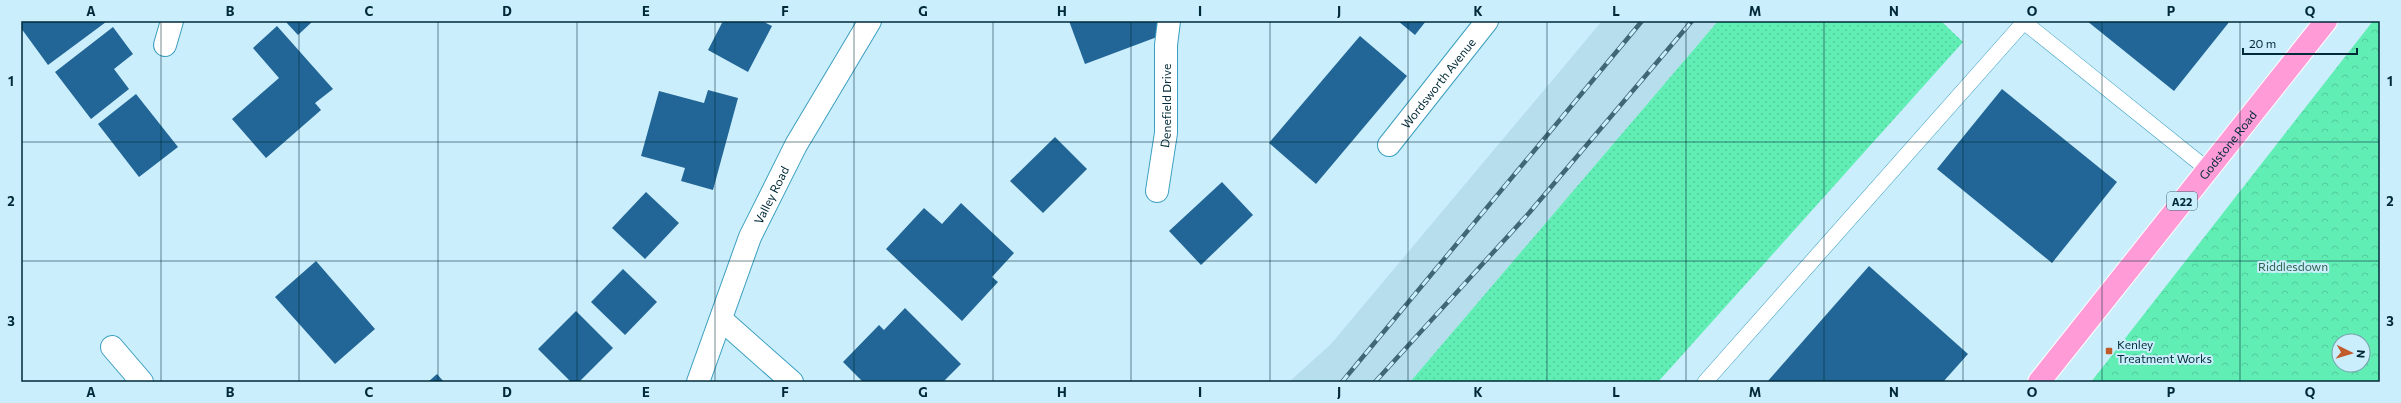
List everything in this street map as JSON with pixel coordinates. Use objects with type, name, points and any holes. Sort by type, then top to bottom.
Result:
[{"type":"highway","name":"Godstone Road","points":[[2039,382],[2326,21]]},
{"type":"street","points":[[165,45],[172,21]]},
{"type":"street","name":"Valley Road","points":[[698,382],[722,320],[750,237],[796,145],[870,21]]},
{"type":"street","name":"Denefield Drive","points":[[1157,191],[1166,133],[1166,45],[1169,21]]},
{"type":"street","name":"Wordsworth Avenue","points":[[1389,145],[1487,21]]},
{"type":"street","points":[[722,320],[792,382]]},
{"type":"street","points":[[112,347],[142,382]]},
{"type":"lane","points":[[1705,382],[2024,22],[2207,169]]},
{"type":"shaded area","points":[[1602,21],[1718,21],[1410,382],[1289,382],[1331,344]]},
{"type":"green space","points":[[1718,21],[1941,21],[1963,42],[1658,382],[1410,382]]},
{"type":"green space","name":"Riddlesdown","points":[[2373,21],[2380,21],[2380,382],[2091,382]]},
{"type":"building","points":[[21,21],[106,22],[48,65],[21,28]]},
{"type":"building","points":[[285,21],[313,21],[298,35]]},
{"type":"building","points":[[723,21],[762,21],[772,26],[748,72],[708,50]]},
{"type":"building","points":[[1069,21],[1161,21],[1165,34],[1085,64]]},
{"type":"building","points":[[1398,21],[1426,21],[1415,35]]},
{"type":"building","points":[[2087,21],[2230,21],[2174,91]]},
{"type":"building","points":[[277,26],[333,89],[315,103],[321,110],[266,158],[232,119],[279,78],[253,48]]},
{"type":"building","points":[[113,27],[133,54],[114,69],[129,89],[91,119],[55,72]]},
{"type":"building","points":[[1360,36],[1407,76],[1316,184],[1269,143]]},
{"type":"building","points":[[2002,89],[2117,182],[2052,263],[1937,169]]},
{"type":"building","points":[[708,90],[738,98],[713,190],[681,181],[685,168],[641,156],[659,91],[704,103]]},
{"type":"building","points":[[136,94],[178,147],[139,177],[98,124]]},
{"type":"building","points":[[1055,137],[1087,169],[1043,213],[1010,181]]},
{"type":"building","points":[[1222,182],[1253,215],[1201,265],[1169,231]]},
{"type":"building","points":[[646,192],[679,223],[645,259],[612,228]]},
{"type":"building","points":[[961,203],[1014,253],[992,277],[998,282],[962,321],[886,249],[924,208],[942,224]]},
{"type":"building","points":[[316,261],[375,329],[335,364],[275,297]]},
{"type":"building","points":[[1869,266],[1968,354],[1943,382],[1767,382]]},
{"type":"building","points":[[623,269],[657,302],[625,335],[591,302]]},
{"type":"building","points":[[905,308],[961,364],[943,382],[863,382],[843,362],[879,325],[884,330]]},
{"type":"building","points":[[576,311],[613,348],[579,382],[571,382],[538,349]]},
{"type":"building","points":[[437,374],[444,382],[428,382]]},
{"type":"railway","points":[[1342,382],[1642,21]]},
{"type":"railway","points":[[1375,382],[1529,213],[1692,21]]},
{"type":"place","name":"Kenley Treatment Works","points":[[2109,351]]}]
